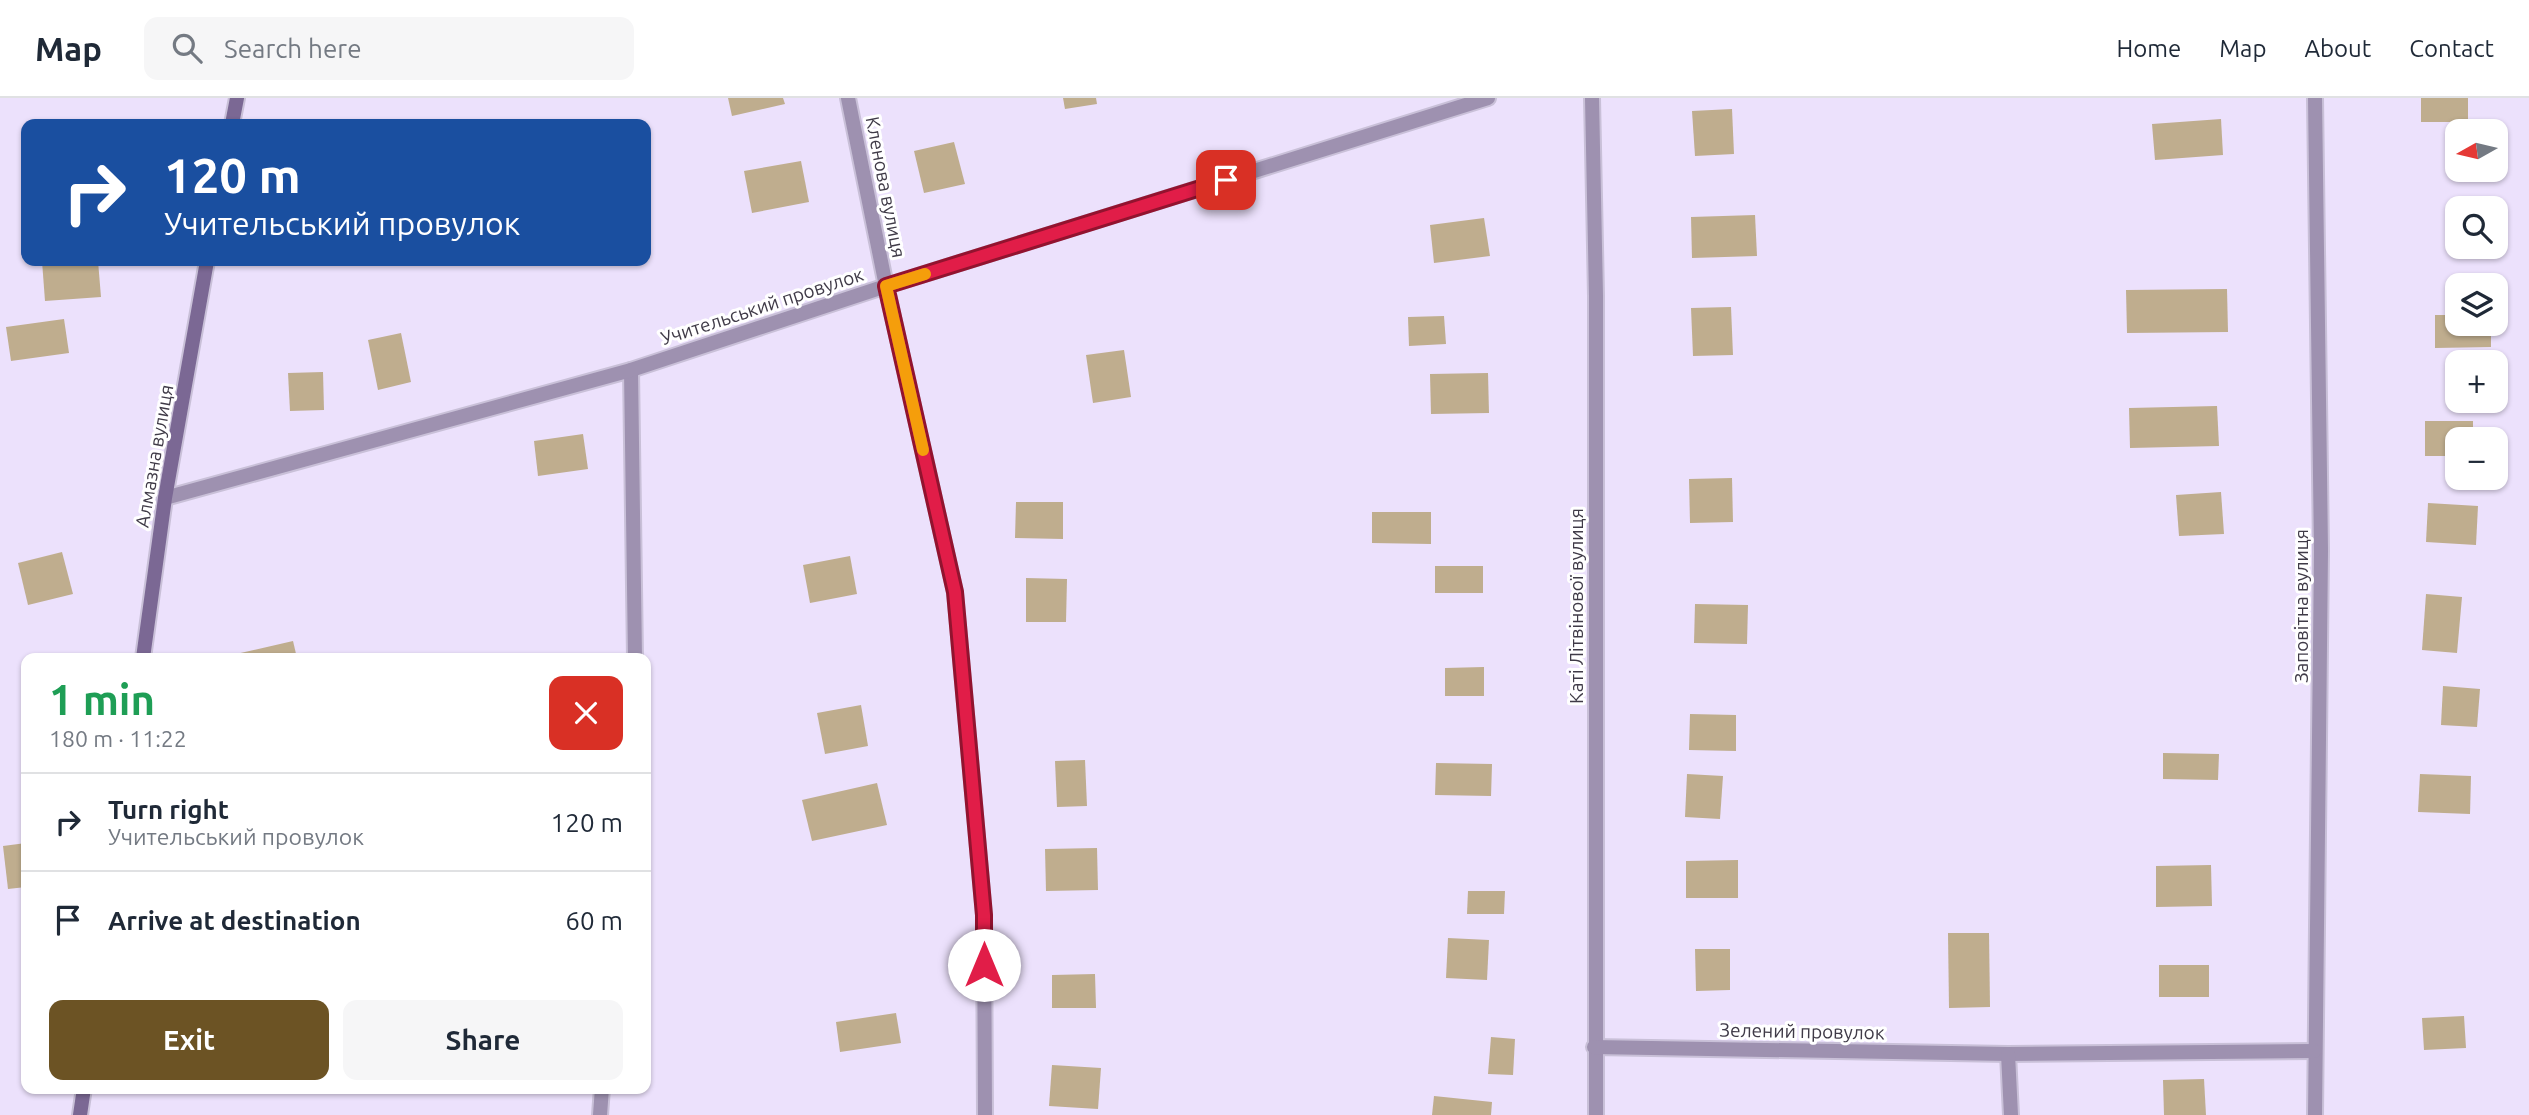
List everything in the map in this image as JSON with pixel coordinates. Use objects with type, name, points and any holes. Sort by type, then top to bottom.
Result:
[{"type":"main road","points":[[233,119],[237,98]]},
{"type":"main road","name":"Алмазна вулиця","points":[[144,653],[164,498],[206,266]]},
{"type":"main road","points":[[80,1115],[83,1094]]},
{"type":"street","name":"Кленова вулиця","points":[[848,98],[886,286],[955,592],[984,915],[985,1115]]},
{"type":"street","name":"Учительський провулок","points":[[164,498],[632,370],[886,286],[1488,98]]},
{"type":"street","name":"Каті Літвінової вулиця","points":[[1592,98],[1596,296],[1596,1115]]},
{"type":"street","name":"Заповітна вулиця","points":[[2315,98],[2321,551],[2315,1115]]},
{"type":"street","points":[[632,370],[635,653]]},
{"type":"street","name":"Зелений провулок","points":[[1594,1047],[2008,1054],[2314,1051]]},
{"type":"street","points":[[2008,1054],[2011,1115]]},
{"type":"street","points":[[600,1115],[602,1094]]},
{"type":"building","points":[[728,98],[783,98],[785,104],[732,116]]},
{"type":"building","points":[[1063,98],[1096,98],[1097,104],[1065,109]]},
{"type":"building","points":[[2421,98],[2468,98],[2468,119],[2421,122]]},
{"type":"building","points":[[1732,109],[1734,154],[1695,156],[1692,111]]},
{"type":"building","points":[[2221,119],[2223,155],[2155,160],[2152,124]]},
{"type":"building","points":[[954,142],[965,184],[924,193],[914,151]]},
{"type":"building","points":[[801,161],[809,202],[752,213],[744,171]]},
{"type":"building","points":[[1755,215],[1757,256],[1692,258],[1691,217]]},
{"type":"building","points":[[1484,218],[1490,256],[1434,263],[1430,225]]},
{"type":"building","points":[[42,266],[98,266],[101,297],[45,301]]},
{"type":"building","points":[[2227,289],[2228,332],[2127,333],[2126,290]]},
{"type":"building","points":[[1731,307],[1733,355],[1693,356],[1691,308]]},
{"type":"building","points":[[2435,315],[2445,315],[2445,336],[2491,336],[2491,347],[2435,348]]},
{"type":"building","points":[[1444,316],[1446,344],[1409,346],[1408,317]]},
{"type":"building","points":[[64,319],[69,353],[11,361],[6,327]]},
{"type":"building","points":[[401,333],[411,382],[378,390],[368,340]]},
{"type":"building","points":[[1124,350],[1131,397],[1093,403],[1086,355]]},
{"type":"building","points":[[323,372],[324,410],[290,411],[288,373]]},
{"type":"building","points":[[1488,373],[1489,413],[1431,414],[1430,374]]},
{"type":"building","points":[[2217,406],[2219,446],[2130,448],[2129,408]]},
{"type":"building","points":[[2425,421],[2473,421],[2473,427],[2445,427],[2445,456],[2425,456]]},
{"type":"building","points":[[583,434],[588,469],[538,476],[534,441]]},
{"type":"building","points":[[1732,478],[1733,522],[1690,523],[1689,479]]},
{"type":"building","points":[[2221,492],[2224,534],[2179,536],[2176,495]]},
{"type":"building","points":[[1016,502],[1063,502],[1063,539],[1015,538]]},
{"type":"building","points":[[2428,503],[2478,506],[2476,545],[2426,542]]},
{"type":"building","points":[[1372,512],[1431,512],[1431,544],[1372,543]]},
{"type":"building","points":[[62,552],[73,594],[28,605],[18,563]]},
{"type":"building","points":[[850,556],[857,594],[810,603],[803,565]]},
{"type":"building","points":[[1435,566],[1483,566],[1483,593],[1435,593]]},
{"type":"building","points":[[1026,578],[1067,579],[1066,622],[1026,622]]},
{"type":"building","points":[[2426,594],[2462,597],[2457,653],[2422,650]]},
{"type":"building","points":[[1695,604],[1748,605],[1747,644],[1694,643]]},
{"type":"building","points":[[293,641],[296,653],[240,653]]},
{"type":"building","points":[[1484,667],[1484,696],[1445,696],[1445,668]]},
{"type":"building","points":[[2443,686],[2480,689],[2477,727],[2441,725]]},
{"type":"building","points":[[861,705],[868,746],[825,754],[817,713]]},
{"type":"building","points":[[1690,714],[1736,715],[1736,751],[1689,750]]},
{"type":"building","points":[[2163,753],[2219,754],[2218,780],[2163,779]]},
{"type":"building","points":[[1085,760],[1087,806],[1057,807],[1055,761]]},
{"type":"building","points":[[1436,763],[1492,764],[1491,796],[1435,795]]},
{"type":"building","points":[[1687,774],[1723,776],[1720,819],[1685,817]]},
{"type":"building","points":[[2420,774],[2471,776],[2470,814],[2418,812]]},
{"type":"building","points":[[877,783],[887,825],[812,841],[802,800]]},
{"type":"building","points":[[21,844],[21,888],[8,889],[3,846]]},
{"type":"building","points":[[1097,848],[1098,890],[1046,891],[1045,849]]},
{"type":"building","points":[[1738,860],[1738,898],[1686,898],[1686,861]]},
{"type":"building","points":[[2211,865],[2212,906],[2156,907],[2156,866]]},
{"type":"building","points":[[1468,891],[1505,891],[1504,914],[1467,914]]},
{"type":"building","points":[[1948,933],[1989,933],[1990,1007],[1949,1008]]},
{"type":"building","points":[[1448,938],[1489,940],[1487,980],[1446,978]]},
{"type":"building","points":[[1695,949],[1730,949],[1730,990],[1696,991]]},
{"type":"building","points":[[2159,965],[2209,965],[2209,997],[2159,997]]},
{"type":"building","points":[[1095,974],[1096,1008],[1052,1008],[1052,975]]},
{"type":"building","points":[[896,1013],[901,1043],[840,1052],[836,1022]]},
{"type":"building","points":[[2464,1016],[2466,1048],[2424,1050],[2422,1018]]},
{"type":"building","points":[[1491,1037],[1515,1039],[1513,1075],[1488,1074]]},
{"type":"building","points":[[1052,1065],[1101,1068],[1098,1109],[1049,1106]]},
{"type":"building","points":[[2204,1079],[2206,1115],[2164,1115],[2163,1080]]},
{"type":"building","points":[[1434,1096],[1492,1102],[1491,1115],[1432,1115]]},
{"type":"slow traffic","points":[[923,450],[886,286],[925,274]]},
{"type":"route","points":[[984,965],[984,915],[955,592],[886,286],[1226,180]]}]
